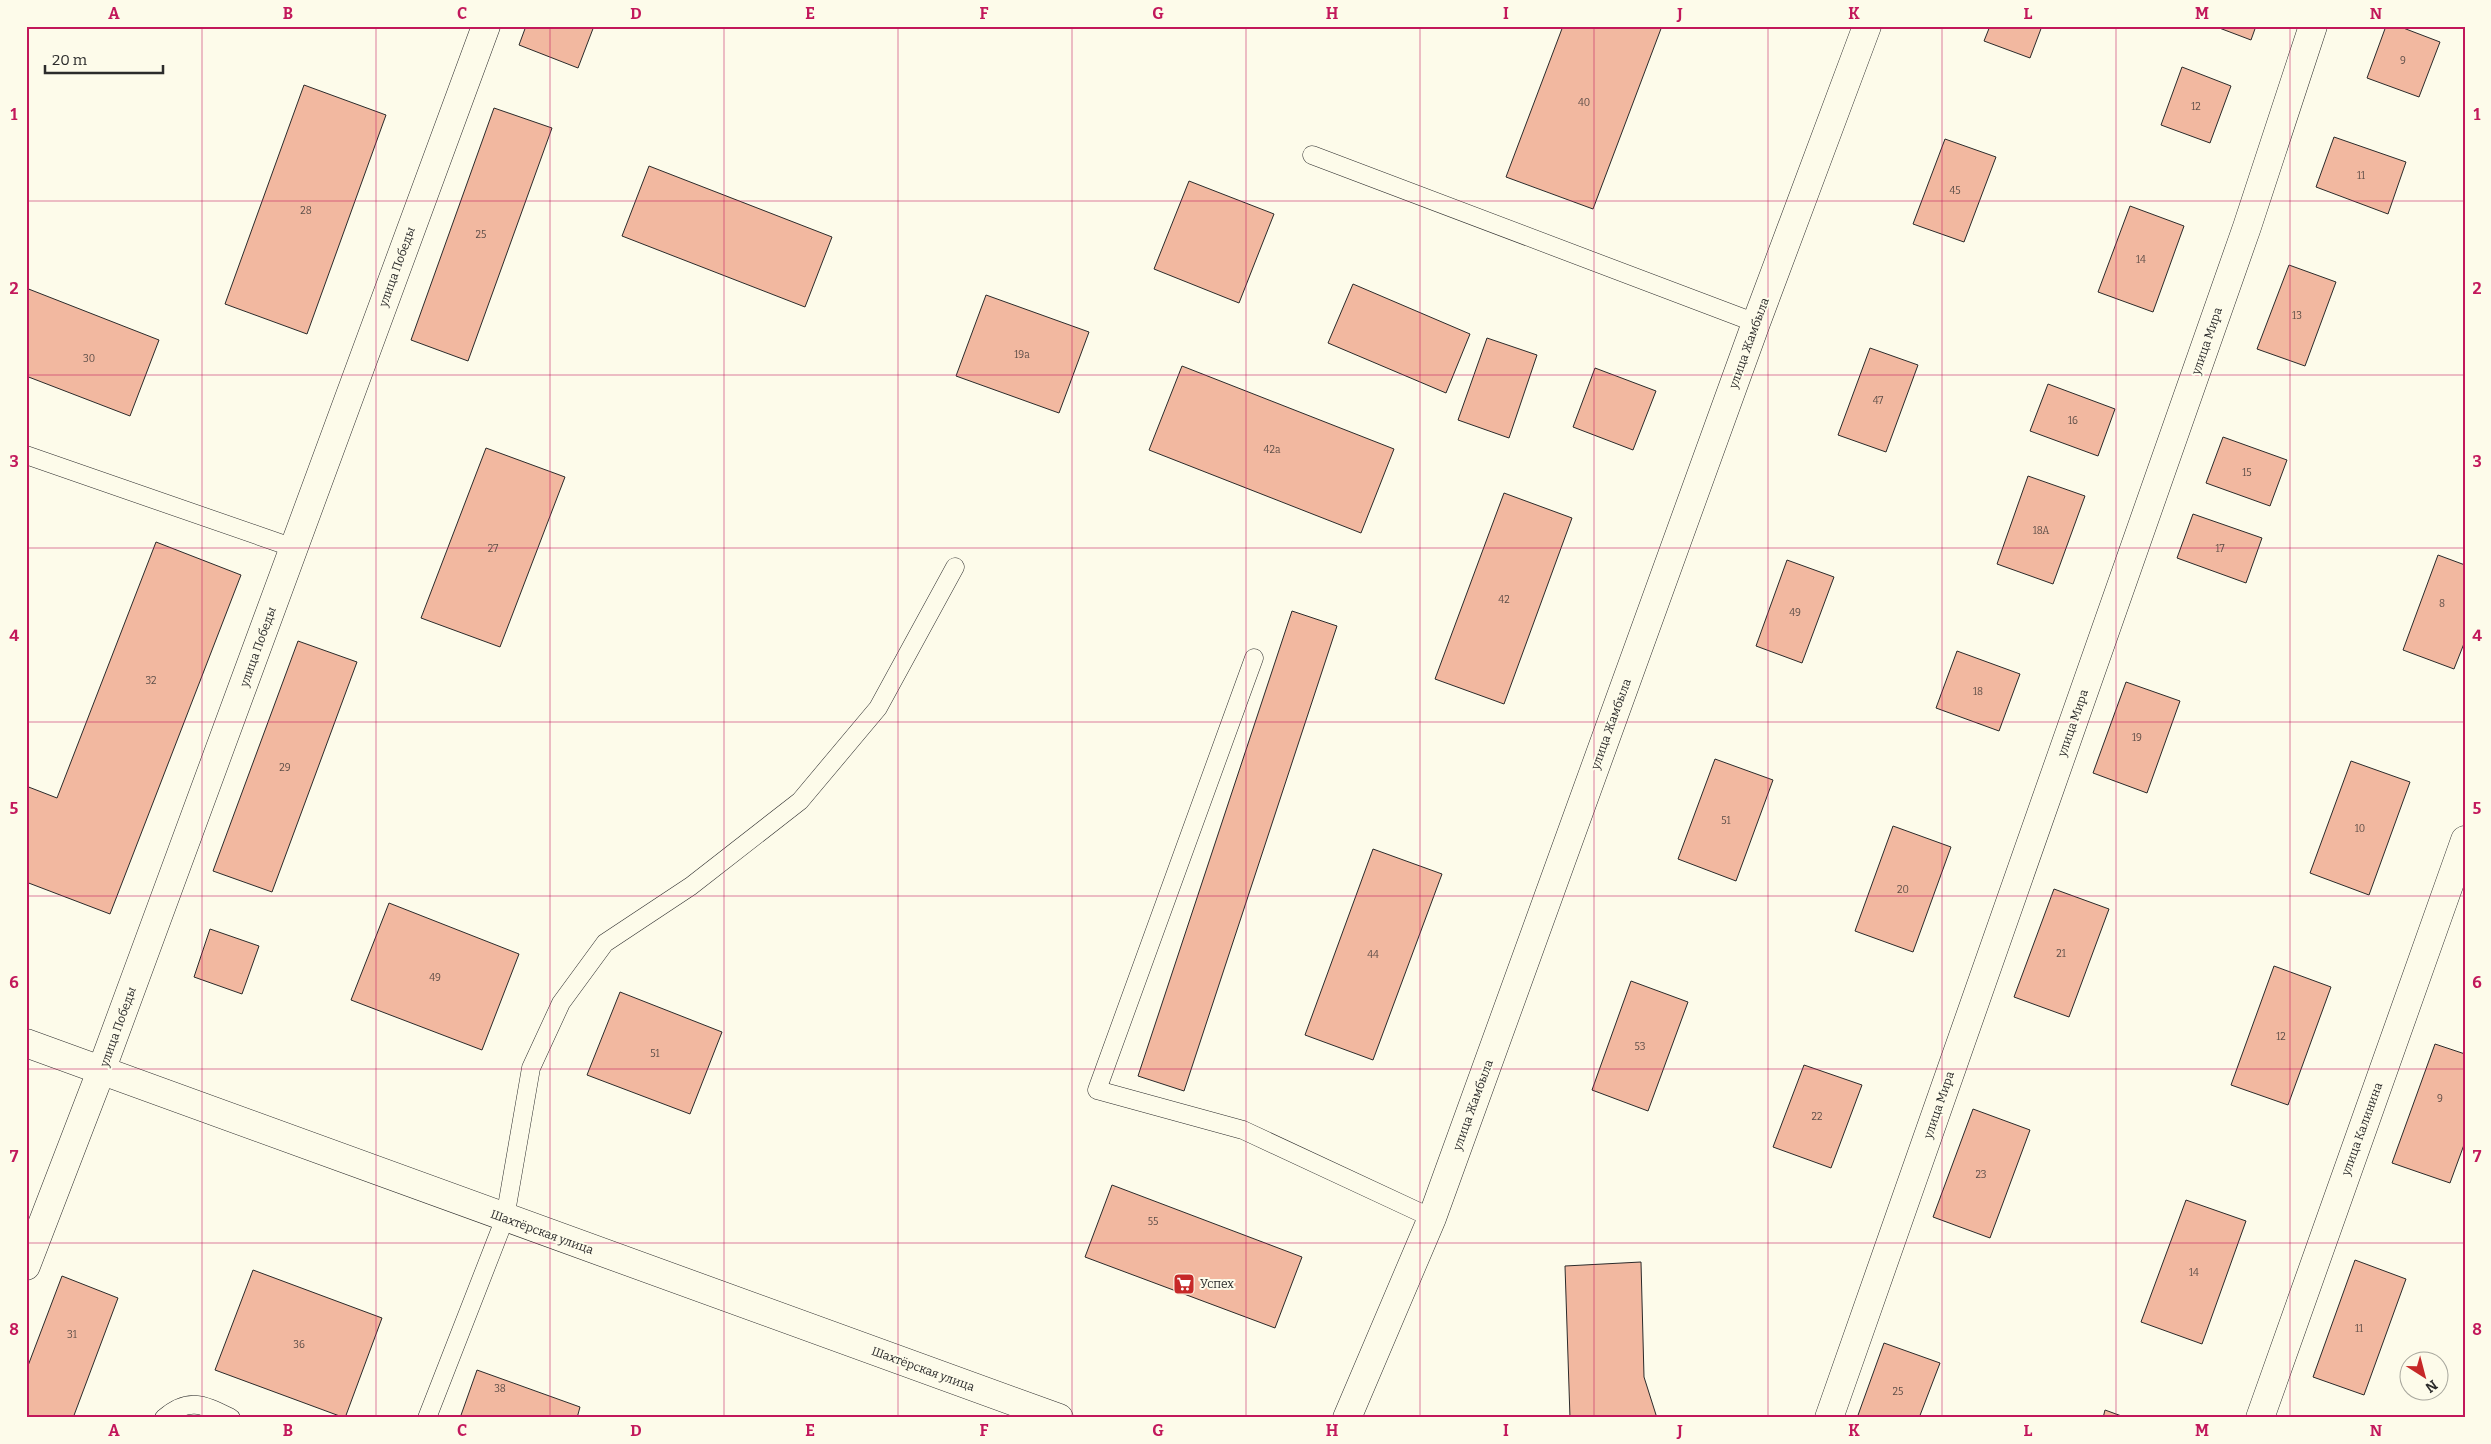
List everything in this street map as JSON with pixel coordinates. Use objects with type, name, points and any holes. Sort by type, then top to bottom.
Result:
[{"type":"street","name":"улица Победы","points":[[26,1266],[101,1072],[486,26]]},
{"type":"street","name":"улица Жамбыла","points":[[1347,1418],[1432,1218],[1756,323],[1867,26]]},
{"type":"street","name":"улица Мира","points":[[1829,1418],[2247,227],[2313,26]]},
{"type":"street","name":"улица Калинина","points":[[2260,1418],[2465,840]]},
{"type":"street","name":"Шахтёрская улица","points":[[26,1043],[101,1072],[1059,1418]]},
{"type":"lane","points":[[1312,155],[1756,323]]},
{"type":"lane","points":[[26,454],[294,548]]},
{"type":"lane","points":[[427,1418],[505,1218],[530,1068],[561,1004],[605,943],[692,886],[800,801],[878,708],[955,567]]},
{"type":"lane","points":[[1254,658],[1097,1090],[1243,1130],[1432,1218]]},
{"type":"lane","points":[[164,1418],[177,1406],[203,1405],[231,1418]]},
{"type":"building","points":[[526,26],[594,26],[578,68],[519,45]]},
{"type":"building","points":[[1563,26],[1662,26],[1593,209],[1506,177]]},
{"type":"building","points":[[1990,26],[2042,26],[2030,58],[1984,41]]},
{"type":"building","points":[[2214,26],[2256,26],[2251,40]]},
{"type":"building","points":[[2386,26],[2398,26],[2440,42],[2419,97],[2367,78]]},
{"type":"building","points":[[2182,67],[2231,86],[2210,143],[2161,125]]},
{"type":"building","points":[[304,85],[386,115],[307,334],[225,304]]},
{"type":"building","points":[[494,108],[552,128],[468,361],[411,340]]},
{"type":"building","points":[[2334,137],[2406,162],[2388,214],[2316,187]]},
{"type":"building","points":[[1945,139],[1996,157],[1964,242],[1913,224]]},
{"type":"building","points":[[649,166],[832,237],[805,307],[622,236]]},
{"type":"building","points":[[1189,181],[1274,214],[1239,303],[1154,269]]},
{"type":"building","points":[[2130,206],[2184,226],[2153,312],[2098,292]]},
{"type":"building","points":[[2289,265],[2336,282],[2305,366],[2257,349]]},
{"type":"building","points":[[1353,284],[1470,334],[1446,393],[1328,343]]},
{"type":"building","points":[[26,288],[159,340],[130,416],[26,376]]},
{"type":"building","points":[[986,295],[1089,332],[1059,413],[956,376]]},
{"type":"building","points":[[1487,338],[1537,355],[1509,438],[1458,420]]},
{"type":"building","points":[[1870,348],[1918,365],[1886,452],[1838,435]]},
{"type":"building","points":[[1182,366],[1394,449],[1361,533],[1149,450]]},
{"type":"building","points":[[1595,368],[1656,391],[1633,450],[1573,427]]},
{"type":"building","points":[[2048,384],[2115,409],[2098,456],[2030,431]]},
{"type":"building","points":[[2223,437],[2287,460],[2270,506],[2206,483]]},
{"type":"building","points":[[486,448],[565,477],[500,647],[421,618]]},
{"type":"building","points":[[2028,476],[2085,496],[2053,584],[1997,564]]},
{"type":"building","points":[[1504,493],[1572,518],[1504,704],[1435,679]]},
{"type":"building","points":[[2193,514],[2262,538],[2246,583],[2177,558]]},
{"type":"building","points":[[156,542],[241,575],[110,914],[26,882],[26,786],[57,798]]},
{"type":"building","points":[[2438,555],[2465,565],[2465,641],[2454,669],[2403,650]]},
{"type":"building","points":[[1787,560],[1834,577],[1802,663],[1756,646]]},
{"type":"building","points":[[1292,611],[1337,626],[1184,1091],[1138,1076]]},
{"type":"building","points":[[298,641],[357,662],[272,892],[213,871]]},
{"type":"building","points":[[1957,651],[2020,674],[1999,731],[1936,708]]},
{"type":"building","points":[[2126,682],[2180,701],[2147,793],[2093,773]]},
{"type":"building","points":[[1715,759],[1773,780],[1736,881],[1678,859]]},
{"type":"building","points":[[2351,761],[2410,782],[2369,895],[2310,873]]},
{"type":"building","points":[[1893,826],[1951,847],[1913,952],[1855,931]]},
{"type":"building","points":[[1373,849],[1442,874],[1373,1060],[1305,1035]]},
{"type":"building","points":[[2054,889],[2109,909],[2069,1017],[2014,997]]},
{"type":"building","points":[[389,903],[519,954],[482,1050],[351,1000]]},
{"type":"building","points":[[210,929],[259,946],[242,994],[194,977]]},
{"type":"building","points":[[2274,966],[2331,987],[2288,1105],[2231,1085]]},
{"type":"building","points":[[1631,981],[1688,1002],[1648,1111],[1592,1090]]},
{"type":"building","points":[[620,992],[722,1032],[690,1114],[587,1075]]},
{"type":"building","points":[[2435,1044],[2465,1054],[2465,1142],[2450,1183],[2392,1163]]},
{"type":"building","points":[[1804,1065],[1862,1085],[1831,1168],[1773,1147]]},
{"type":"building","points":[[1973,1109],[2030,1130],[1990,1238],[1933,1217]]},
{"type":"building","points":[[1112,1185],[1302,1257],[1275,1328],[1085,1257]]},
{"type":"building","points":[[2186,1200],[2246,1221],[2202,1344],[2141,1322]]},
{"type":"building","points":[[2355,1260],[2406,1279],[2364,1395],[2313,1377]]},
{"type":"building","points":[[1641,1262],[1644,1377],[1657,1418],[1570,1418],[1565,1266]]},
{"type":"building","points":[[253,1270],[382,1318],[345,1418],[215,1370]]},
{"type":"building","points":[[62,1276],[118,1298],[73,1418],[26,1418],[26,1371]]},
{"type":"building","points":[[1884,1343],[1940,1363],[1919,1418],[1857,1418]]},
{"type":"building","points":[[477,1370],[580,1407],[577,1418],[460,1418]]},
{"type":"building","points":[[2105,1410],[2127,1418],[2103,1418]]},
{"type":"place","name":"Успех","points":[[1184,1284]]}]
